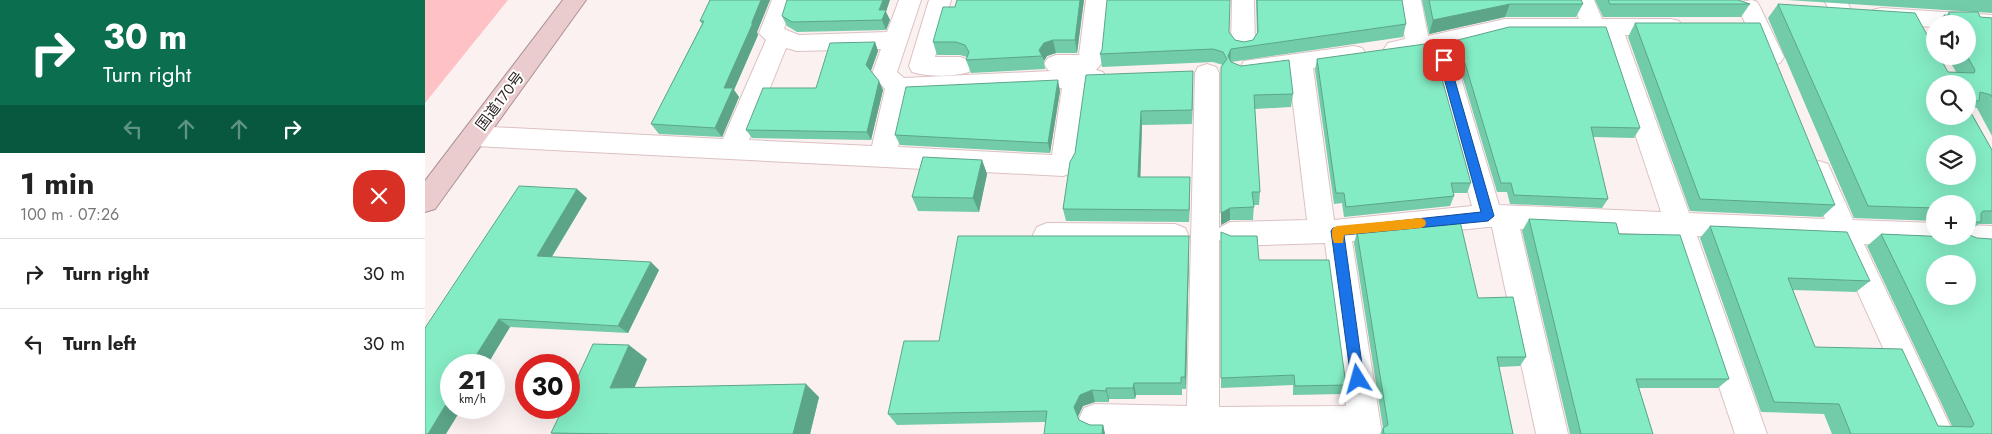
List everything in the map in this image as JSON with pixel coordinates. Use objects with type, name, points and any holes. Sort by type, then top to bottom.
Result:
[{"type":"highway","name":"国道170号","points":[[425,201],[575,0]]},
{"type":"street","points":[[783,0],[771,33],[797,43],[896,40]]},
{"type":"street","points":[[909,0],[885,74],[898,87],[1113,78]]},
{"type":"street","points":[[940,0],[921,66],[1090,63],[1097,0]]},
{"type":"street","points":[[1243,0],[1242,58],[1300,62],[1429,44],[1505,27],[1690,27]]},
{"type":"street","points":[[1410,0],[1496,217],[1552,434]]},
{"type":"street","points":[[1583,0],[1602,27],[1676,223],[1751,434]]},
{"type":"street","points":[[1976,0],[1992,23]]},
{"type":"street","points":[[1814,11],[1839,6],[1912,18],[1992,23]]},
{"type":"street","points":[[1750,14],[1782,80]]},
{"type":"street","points":[[1912,18],[1925,43]]},
{"type":"street","points":[[732,149],[779,36]]},
{"type":"street","points":[[1300,62],[1366,434]]},
{"type":"street","points":[[1202,73],[1217,235],[1203,422]]},
{"type":"street","points":[[474,136],[1063,166],[1076,79]]},
{"type":"street","points":[[883,157],[898,87]]},
{"type":"street","points":[[1811,151],[1844,231],[1938,434]]},
{"type":"street","points":[[1047,235],[1217,235],[1330,231],[1496,217],[1926,235]]},
{"type":"street","points":[[1976,237],[1992,238]]},
{"type":"street","points":[[1095,419],[1143,427],[1203,422],[1347,422],[1349,434]]},
{"type":"shaded area","points":[[425,0],[508,0],[425,103]]},
{"type":"building","points":[[710,0],[761,0],[724,88],[733,88],[715,128],[651,124],[704,21],[700,21]]},
{"type":"building","points":[[787,0],[883,0],[879,10],[886,10],[882,20],[792,22],[782,16]]},
{"type":"building","points":[[957,0],[1080,0],[1075,40],[1053,40],[1044,43],[1039,50],[1042,56],[966,60],[969,52],[965,45],[956,42],[933,42],[943,7],[955,7]]},
{"type":"building","points":[[1107,0],[1230,0],[1229,32],[1235,40],[1244,42],[1253,40],[1258,32],[1257,0],[1402,0],[1406,24],[1231,49],[1228,56],[1231,62],[1241,66],[1289,60],[1293,94],[1254,95],[1260,192],[1252,192],[1254,207],[1230,208],[1221,213],[1221,67],[1227,59],[1223,52],[1213,49],[1100,54]]},
{"type":"building","points":[[1429,0],[1581,0],[1583,4],[1510,4],[1433,20]]},
{"type":"building","points":[[1608,0],[1738,0],[1750,4],[1610,4]]},
{"type":"building","points":[[1778,4],[1915,13],[1926,33],[1926,65],[1944,65],[1948,72],[1974,73],[1975,70],[1972,65],[1976,65],[1976,15],[1949,15],[1949,12],[1978,12],[1980,17],[1992,18],[1992,97],[1980,92],[1979,101],[1976,101],[1976,75],[1926,75],[1926,125],[1976,125],[1976,122],[1992,150],[1992,211],[1983,211],[1981,213],[1981,222],[1976,222],[1976,195],[1926,195],[1926,208],[1868,206]]},
{"type":"building","points":[[1635,23],[1760,23],[1835,205],[1700,199]]},
{"type":"building","points":[[1509,27],[1606,27],[1640,128],[1591,127],[1608,199],[1514,195],[1511,183],[1501,183],[1458,40]]},
{"type":"building","points":[[875,42],[866,65],[879,81],[867,132],[746,130],[763,88],[816,88],[830,43]]},
{"type":"building","points":[[1432,43],[1471,183],[1451,183],[1454,196],[1346,207],[1344,193],[1336,193],[1317,59]]},
{"type":"building","points":[[1193,71],[1192,110],[1141,111],[1138,177],[1190,177],[1189,210],[1063,209],[1070,162],[1075,153],[1086,75]]},
{"type":"building","points":[[1058,80],[1048,143],[895,135],[906,87]]},
{"type":"building","points":[[923,157],[982,160],[973,198],[912,197]]},
{"type":"building","points":[[519,186],[577,189],[537,256],[651,262],[618,326],[499,319],[477,354],[440,354],[440,414],[428,434],[425,434],[425,328]]},
{"type":"building","points":[[1529,219],[1616,223],[1619,234],[1680,235],[1729,379],[1636,379],[1653,434],[1581,434]]},
{"type":"building","points":[[1460,221],[1478,298],[1513,297],[1526,357],[1497,357],[1513,434],[1384,434],[1383,428],[1388,425],[1357,232]]},
{"type":"building","points":[[1710,226],[1847,232],[1870,281],[1788,278],[1815,347],[1902,349],[1938,426],[1972,427],[1974,424],[1881,234],[1926,236],[1926,245],[1976,245],[1976,238],[1992,239],[1992,434],[1851,434],[1839,404],[1774,402]]},
{"type":"building","points":[[1221,232],[1231,236],[1257,236],[1259,260],[1329,260],[1346,385],[1295,386],[1294,375],[1221,378]]},
{"type":"building","points":[[958,236],[1189,236],[1185,377],[1181,377],[1181,383],[1134,383],[1133,388],[1106,388],[1106,391],[1092,390],[1080,395],[1074,407],[1079,420],[1090,425],[1103,425],[1102,434],[1044,434],[1047,411],[888,414],[904,341],[939,341]]},
{"type":"building","points":[[593,344],[629,345],[610,388],[806,384],[793,434],[551,433],[558,419],[580,419],[580,372]]},
{"type":"slow traffic","points":[[1338,240],[1337,231],[1421,223]]},
{"type":"route","points":[[1358,379],[1337,231],[1488,216],[1444,60]]}]
